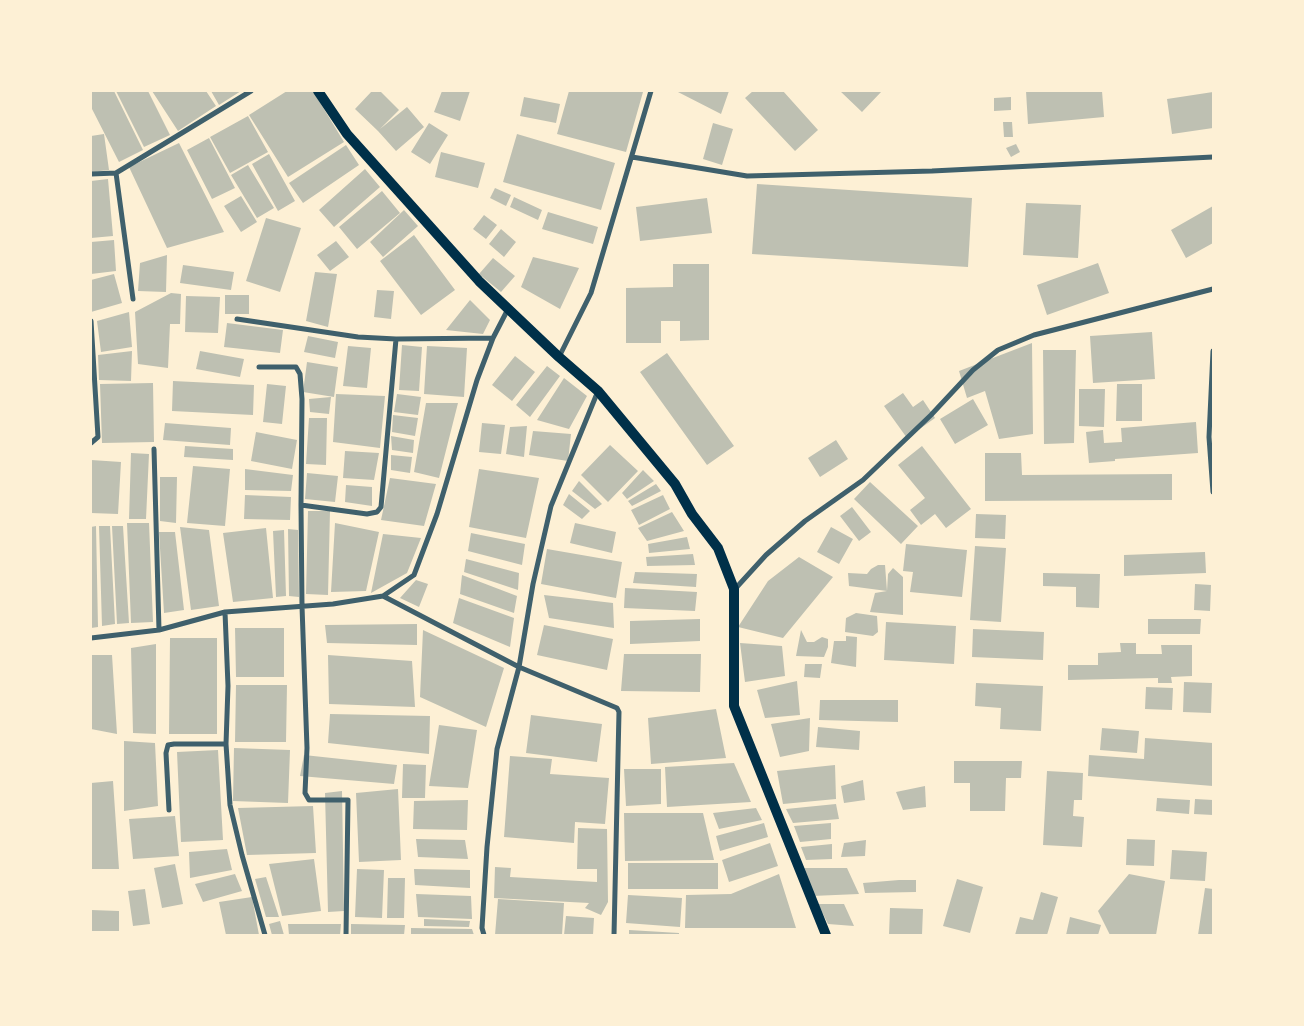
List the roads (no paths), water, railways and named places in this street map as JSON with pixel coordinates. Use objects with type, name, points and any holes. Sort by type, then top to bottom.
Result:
[{"type":"main road","points":[[318,91],[347,134],[479,281],[559,357],[598,391],[675,484],[692,514],[718,548],[734,589],[734,706],[826,935]]},
{"type":"street","points":[[91,174],[116,172],[251,91]]},
{"type":"street","points":[[559,357],[592,293],[651,91]]},
{"type":"street","points":[[632,157],[747,176],[932,172],[1213,157]]},
{"type":"street","points":[[116,172],[133,299]]},
{"type":"street","points":[[734,589],[766,555],[805,521],[864,480],[931,415],[973,370],[998,350],[1034,335],[1213,290]]},
{"type":"street","points":[[91,638],[159,630],[225,612],[333,604],[383,596],[414,575],[436,514],[477,380],[493,338],[508,308]]},
{"type":"street","points":[[237,319],[358,337],[396,339],[493,338]]},
{"type":"street","points":[[91,321],[98,437],[91,443]]},
{"type":"street","points":[[301,505],[367,514],[377,512],[381,507],[396,339]]},
{"type":"street","points":[[1213,351],[1209,437],[1213,492]]},
{"type":"street","points":[[259,367],[296,367],[300,374],[302,399],[302,606],[307,748],[305,793],[309,800],[348,800],[346,935]]},
{"type":"street","points":[[484,935],[482,928],[487,846],[497,749],[519,667],[533,584],[551,506],[598,391]]},
{"type":"street","points":[[154,448],[159,630]]},
{"type":"street","points":[[383,596],[519,667],[617,708],[619,712],[614,935]]},
{"type":"street","points":[[225,612],[228,686],[226,744],[230,805],[265,935]]},
{"type":"street","points":[[169,810],[166,753],[168,745],[226,744]]}]
